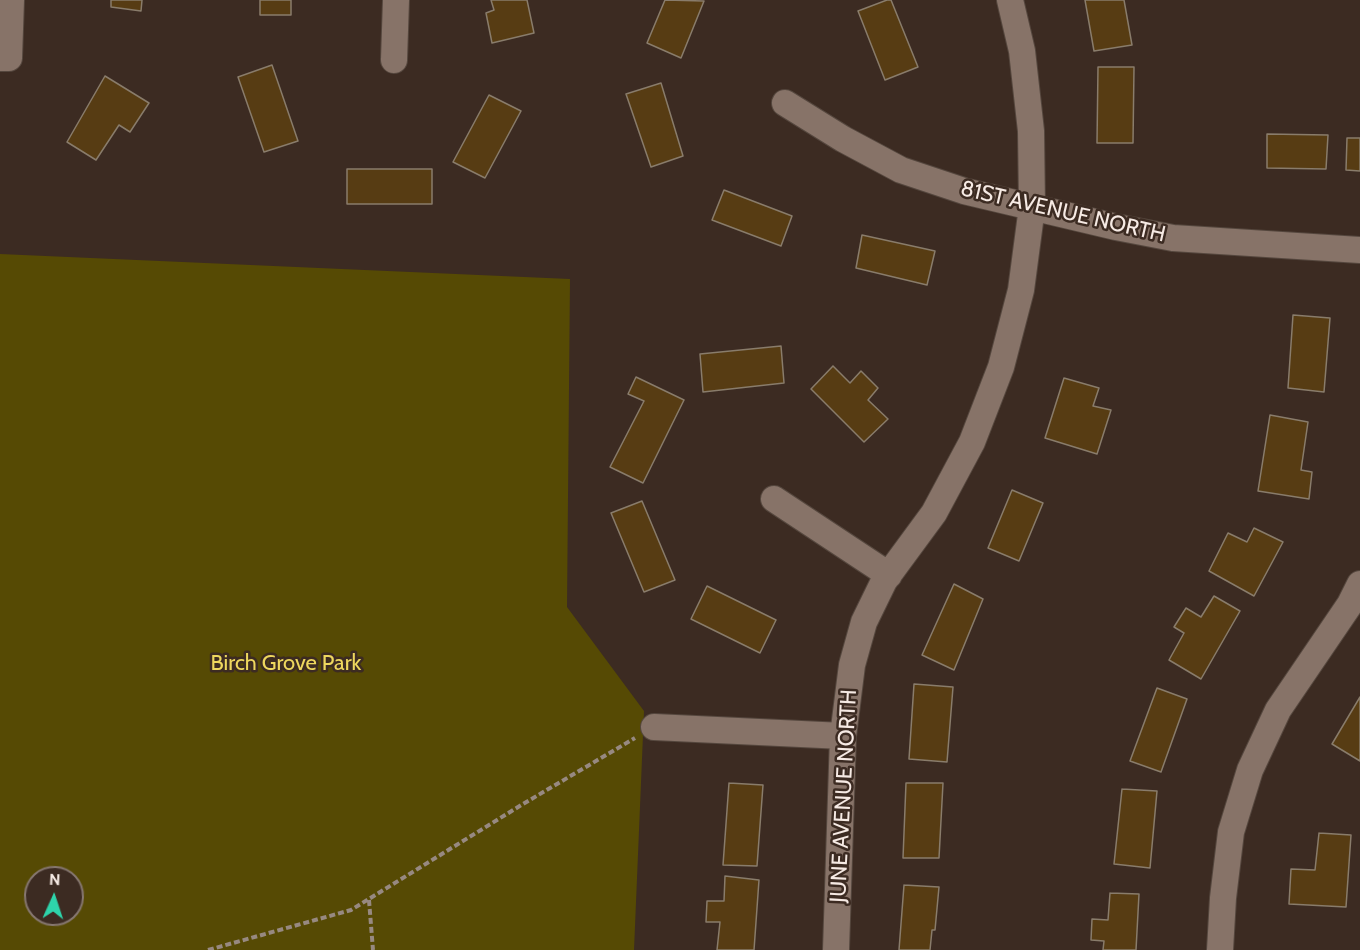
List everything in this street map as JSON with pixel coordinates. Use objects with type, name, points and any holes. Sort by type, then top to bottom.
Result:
[{"type":"street","points":[[4,58],[11,0]]},
{"type":"street","points":[[394,60],[396,0]]},
{"type":"street","name":"JUNE AVENUE NORTH","points":[[836,950],[843,736],[852,665],[864,622],[884,581],[934,513],[972,442],[1001,367],[1021,290],[1032,207],[1031,131],[1022,51],[1010,0]]},
{"type":"street","name":"81ST AVENUE NORTH","points":[[785,103],[843,139],[901,170],[964,191],[1173,238],[1360,250]]},
{"type":"street","points":[[774,499],[889,575]]},
{"type":"street","points":[[1220,950],[1223,898],[1231,832],[1250,770],[1278,710],[1359,591]]},
{"type":"street","points":[[654,727],[843,736]]},
{"type":"path","points":[[208,950],[351,910],[523,804],[654,727]]},
{"type":"path","points":[[369,899],[373,950]]},
{"type":"green space","name":"Birch Grove Park","points":[[0,254],[570,279],[567,607],[644,711],[634,950],[0,950]]},
{"type":"building","points":[[111,0],[142,0],[141,11],[111,7]]},
{"type":"building","points":[[260,0],[291,0],[291,15],[260,15]]},
{"type":"building","points":[[491,0],[527,0],[534,33],[492,43],[486,13],[494,10]]},
{"type":"building","points":[[665,0],[704,1],[681,58],[647,43]]},
{"type":"building","points":[[891,0],[918,67],[885,80],[858,11]]},
{"type":"building","points":[[1085,0],[1124,0],[1132,45],[1094,51]]},
{"type":"building","points":[[272,65],[298,141],[264,152],[238,77]]},
{"type":"building","points":[[1098,67],[1134,67],[1133,143],[1097,143]]},
{"type":"building","points":[[105,76],[149,103],[130,132],[119,125],[96,160],[67,142]]},
{"type":"building","points":[[661,83],[683,156],[651,167],[626,94]]},
{"type":"building","points":[[489,95],[521,111],[485,178],[453,162]]},
{"type":"building","points":[[1267,134],[1328,135],[1326,169],[1267,168]]},
{"type":"building","points":[[1347,138],[1360,138],[1360,171],[1346,170]]},
{"type":"building","points":[[347,169],[432,169],[432,204],[347,204]]},
{"type":"building","points":[[724,190],[792,216],[781,246],[712,220]]},
{"type":"building","points":[[862,235],[935,251],[927,285],[856,268]]},
{"type":"building","points":[[1293,315],[1330,318],[1324,392],[1288,388]]},
{"type":"building","points":[[781,346],[784,383],[703,392],[700,354]]},
{"type":"building","points":[[833,366],[850,383],[861,371],[878,388],[868,400],[888,419],[864,442],[811,389]]},
{"type":"building","points":[[636,377],[684,400],[643,483],[610,467],[644,401],[628,394]]},
{"type":"building","points":[[1064,378],[1099,388],[1093,406],[1111,410],[1097,454],[1045,438]]},
{"type":"building","points":[[1270,415],[1308,422],[1301,470],[1312,472],[1309,499],[1258,491]]},
{"type":"building","points":[[1012,490],[1043,503],[1019,561],[988,548]]},
{"type":"building","points":[[642,501],[675,580],[644,592],[611,513]]},
{"type":"building","points":[[1254,528],[1283,542],[1254,596],[1209,571],[1228,533],[1247,542]]},
{"type":"building","points":[[954,584],[983,599],[954,670],[922,655]]},
{"type":"building","points":[[707,586],[776,620],[760,653],[691,619]]},
{"type":"building","points":[[1214,596],[1240,611],[1201,679],[1169,660],[1184,633],[1174,627],[1186,608],[1201,617]]},
{"type":"building","points":[[914,684],[953,687],[947,762],[909,759]]},
{"type":"building","points":[[1157,688],[1187,699],[1161,772],[1130,761]]},
{"type":"building","points":[[1360,697],[1360,761],[1332,744]]},
{"type":"building","points":[[729,783],[763,785],[757,866],[723,865]]},
{"type":"building","points":[[906,783],[943,783],[939,858],[903,858]]},
{"type":"building","points":[[1122,789],[1157,791],[1150,868],[1114,864]]},
{"type":"building","points":[[1319,833],[1351,835],[1346,907],[1289,904],[1291,869],[1315,870]]},
{"type":"building","points":[[725,876],[759,880],[754,950],[717,950],[720,922],[706,922],[707,901],[724,901]]},
{"type":"building","points":[[904,885],[939,887],[935,930],[932,930],[930,950],[899,950]]},
{"type":"building","points":[[1110,893],[1139,894],[1136,950],[1103,950],[1104,941],[1091,940],[1092,919],[1108,920]]}]
